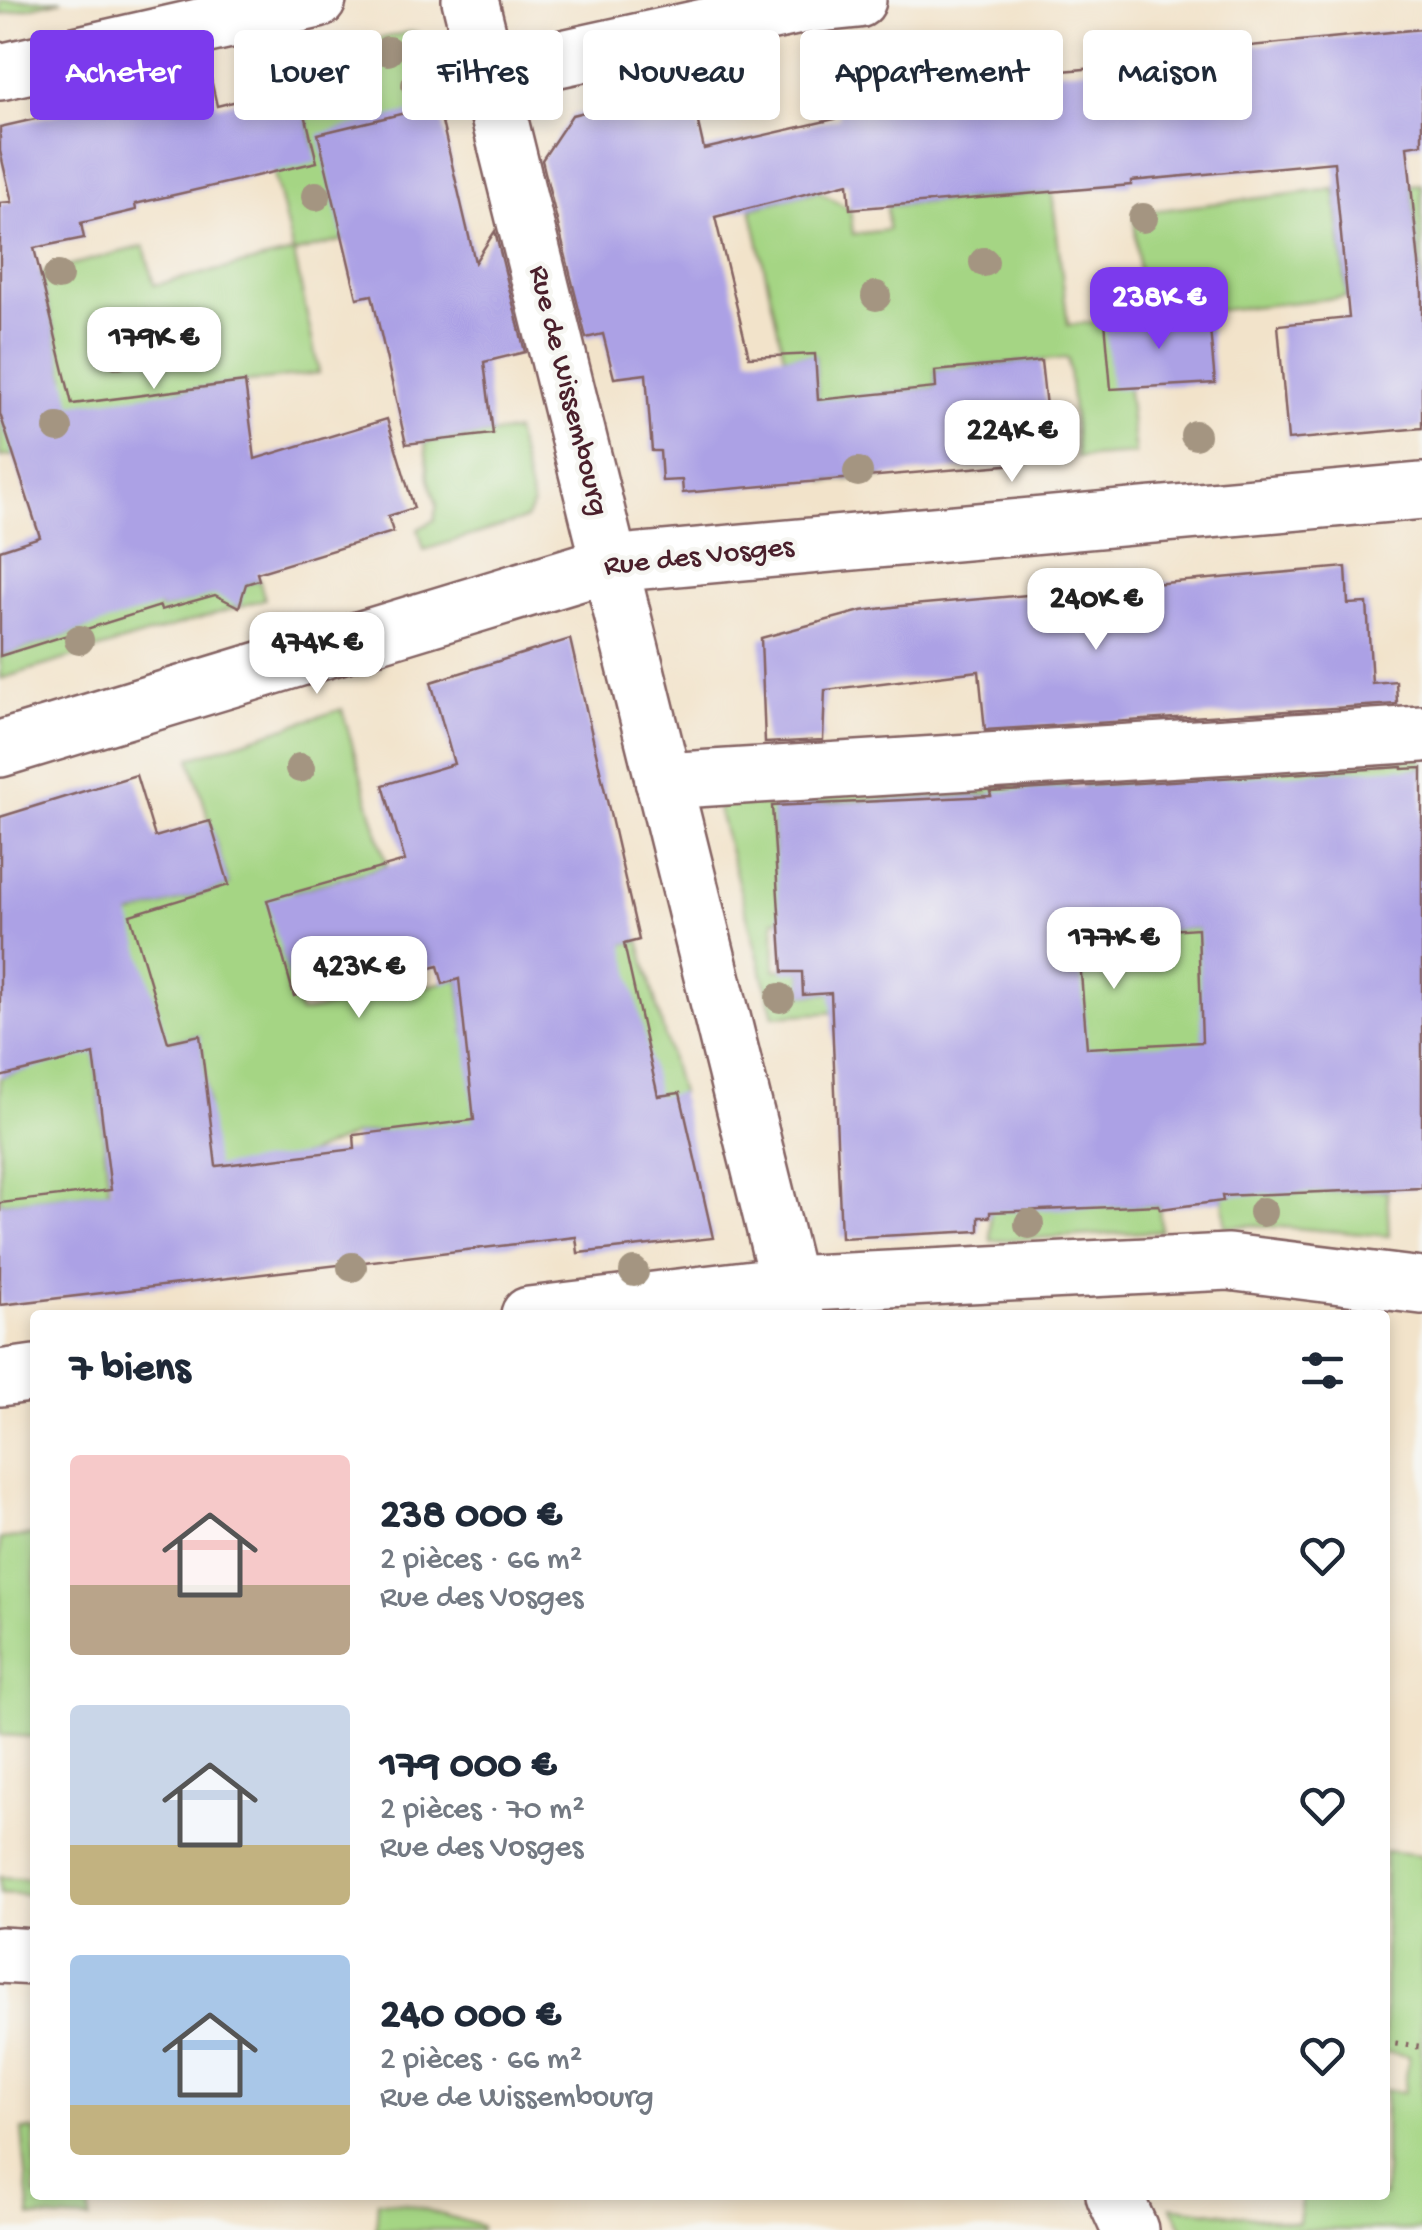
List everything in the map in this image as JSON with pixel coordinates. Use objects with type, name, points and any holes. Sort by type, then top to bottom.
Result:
[{"type":"street","points":[[0,72],[318,0]]},
{"type":"street","name":"Rue de Wissembourg","points":[[470,0],[478,30]]},
{"type":"street","points":[[563,58],[800,6],[858,0]]},
{"type":"street","name":"Rue de Wissembourg","points":[[501,120],[792,1300]]},
{"type":"street","name":"Rue des Vosges","points":[[0,749],[609,564],[1422,491]]},
{"type":"street","points":[[663,781],[1422,734]]},
{"type":"street","points":[[617,1310],[792,1300],[1228,1262],[1422,1286]]},
{"type":"street","points":[[0,1378],[30,1375]]},
{"type":"street","points":[[0,1956],[30,1957]]},
{"type":"street","points":[[1116,2200],[1130,2230]]},
{"type":"path","points":[[1390,2043],[1422,2048]]},
{"type":"green space","points":[[0,0],[62,0],[0,15]]},
{"type":"green space","points":[[402,33],[402,120],[428,120],[344,240],[294,253],[319,373],[178,391],[130,511],[161,610],[259,580],[265,599],[0,679],[0,656],[85,629],[56,535],[74,448],[0,457],[0,345],[65,376],[40,273],[144,246],[154,285],[293,253],[271,160],[314,149],[307,120],[382,120],[382,38]]},
{"type":"green space","points":[[1422,184],[1422,289],[1385,293],[1418,255],[1411,185]]},
{"type":"green space","points":[[1335,189],[1347,297],[1142,318],[1134,213]]},
{"type":"green space","points":[[818,191],[850,209],[853,234],[888,230],[887,206],[1052,192],[1068,325],[1120,319],[1135,454],[1077,458],[1068,358],[935,371],[936,388],[876,394],[883,477],[824,482],[815,355],[784,356],[751,208]]},
{"type":"green space","points":[[515,431],[533,505],[526,519],[424,550],[418,529],[434,520],[437,505],[428,476],[425,442]]},
{"type":"green space","points":[[342,709],[387,866],[294,892],[308,941],[282,950],[300,1013],[459,979],[465,1034],[624,944],[639,940],[680,1093],[624,1137],[373,1132],[354,1135],[307,1155],[205,1180],[208,1102],[199,1035],[95,1057],[109,1191],[0,1203],[0,1077],[26,1070],[115,920],[229,885],[190,758]]},
{"type":"green space","points":[[1422,758],[1422,768],[1086,812],[1084,777]]},
{"type":"green space","points":[[1067,777],[1071,830],[1005,794],[773,805],[775,850],[799,919],[774,920],[775,970],[802,969],[803,995],[852,992],[1078,936],[1198,928],[1310,1192],[1387,1190],[1389,1236],[1256,1225],[1225,1227],[1219,1125],[1083,1207],[1159,1205],[1161,1231],[991,1241],[987,1135],[878,1010],[774,1016],[715,797]]},
{"type":"green space","points":[[30,1536],[30,1737],[0,1735],[0,1539]]},
{"type":"green space","points":[[1390,1852],[1422,1855],[1422,2230],[1184,2230],[1171,2206],[1298,2223],[1301,2200],[1390,2200],[1390,2091],[1404,2092],[1409,2056],[1390,2053]]},
{"type":"green space","points":[[0,1877],[30,1879],[30,1895],[0,1893]]},
{"type":"green space","points":[[22,2130],[30,2130],[30,2200],[90,2200],[90,2220],[30,2217]]},
{"type":"green space","points":[[378,2201],[404,2203],[481,2226],[481,2230],[376,2230]]},
{"type":"building","points":[[1422,29],[1422,144],[1407,146],[1422,293],[1422,428],[1288,440],[1278,325],[1349,318],[1334,162],[1131,181],[1131,185],[850,209],[848,183],[715,217],[749,357],[815,354],[818,400],[936,388],[935,371],[1041,361],[1052,461],[683,493],[682,480],[662,481],[660,451],[652,451],[646,374],[614,378],[603,334],[586,338],[542,160],[572,115],[583,112],[583,120],[697,120],[704,149],[830,120],[1063,120],[1063,71],[1083,69],[1083,120],[1252,120],[1252,46]]},
{"type":"building","points":[[214,92],[217,106],[234,102],[234,120],[306,120],[317,162],[135,204],[136,210],[81,223],[84,238],[34,248],[72,404],[245,382],[255,459],[387,419],[414,508],[388,516],[393,532],[257,573],[259,580],[246,584],[239,607],[215,595],[161,610],[160,606],[0,656],[0,550],[40,537],[0,414],[0,203],[12,202],[0,151],[0,127],[31,120],[214,120]]},
{"type":"building","points":[[402,114],[402,120],[442,120],[475,262],[495,231],[525,352],[484,362],[493,434],[406,444],[372,295],[357,298],[318,134]]},
{"type":"building","points":[[1177,315],[1178,321],[1209,318],[1215,383],[1111,389],[1105,321]]},
{"type":"building","points":[[1346,567],[1348,604],[1367,603],[1372,683],[1396,681],[1397,704],[985,730],[979,671],[825,690],[823,740],[765,743],[761,638],[861,611],[901,606]]},
{"type":"building","points":[[570,639],[639,940],[624,944],[658,1096],[680,1093],[713,1238],[578,1253],[576,1237],[0,1305],[0,1203],[111,1190],[94,1054],[0,1077],[0,817],[136,775],[155,837],[210,821],[229,885],[130,915],[168,1042],[200,1035],[216,1166],[355,1149],[354,1135],[474,1120],[459,979],[443,984],[438,966],[390,980],[386,969],[294,996],[267,900],[405,861],[383,785],[454,764],[431,682]]},
{"type":"building","points":[[1422,768],[1422,1188],[1222,1196],[1223,1201],[1160,1209],[1159,1205],[990,1212],[990,1217],[979,1217],[979,1231],[841,1238],[831,993],[803,995],[802,972],[783,972],[772,806],[991,796],[990,792]],"holes":[[[1198,928],[1202,1042],[1087,1048],[1078,936]]]}]
